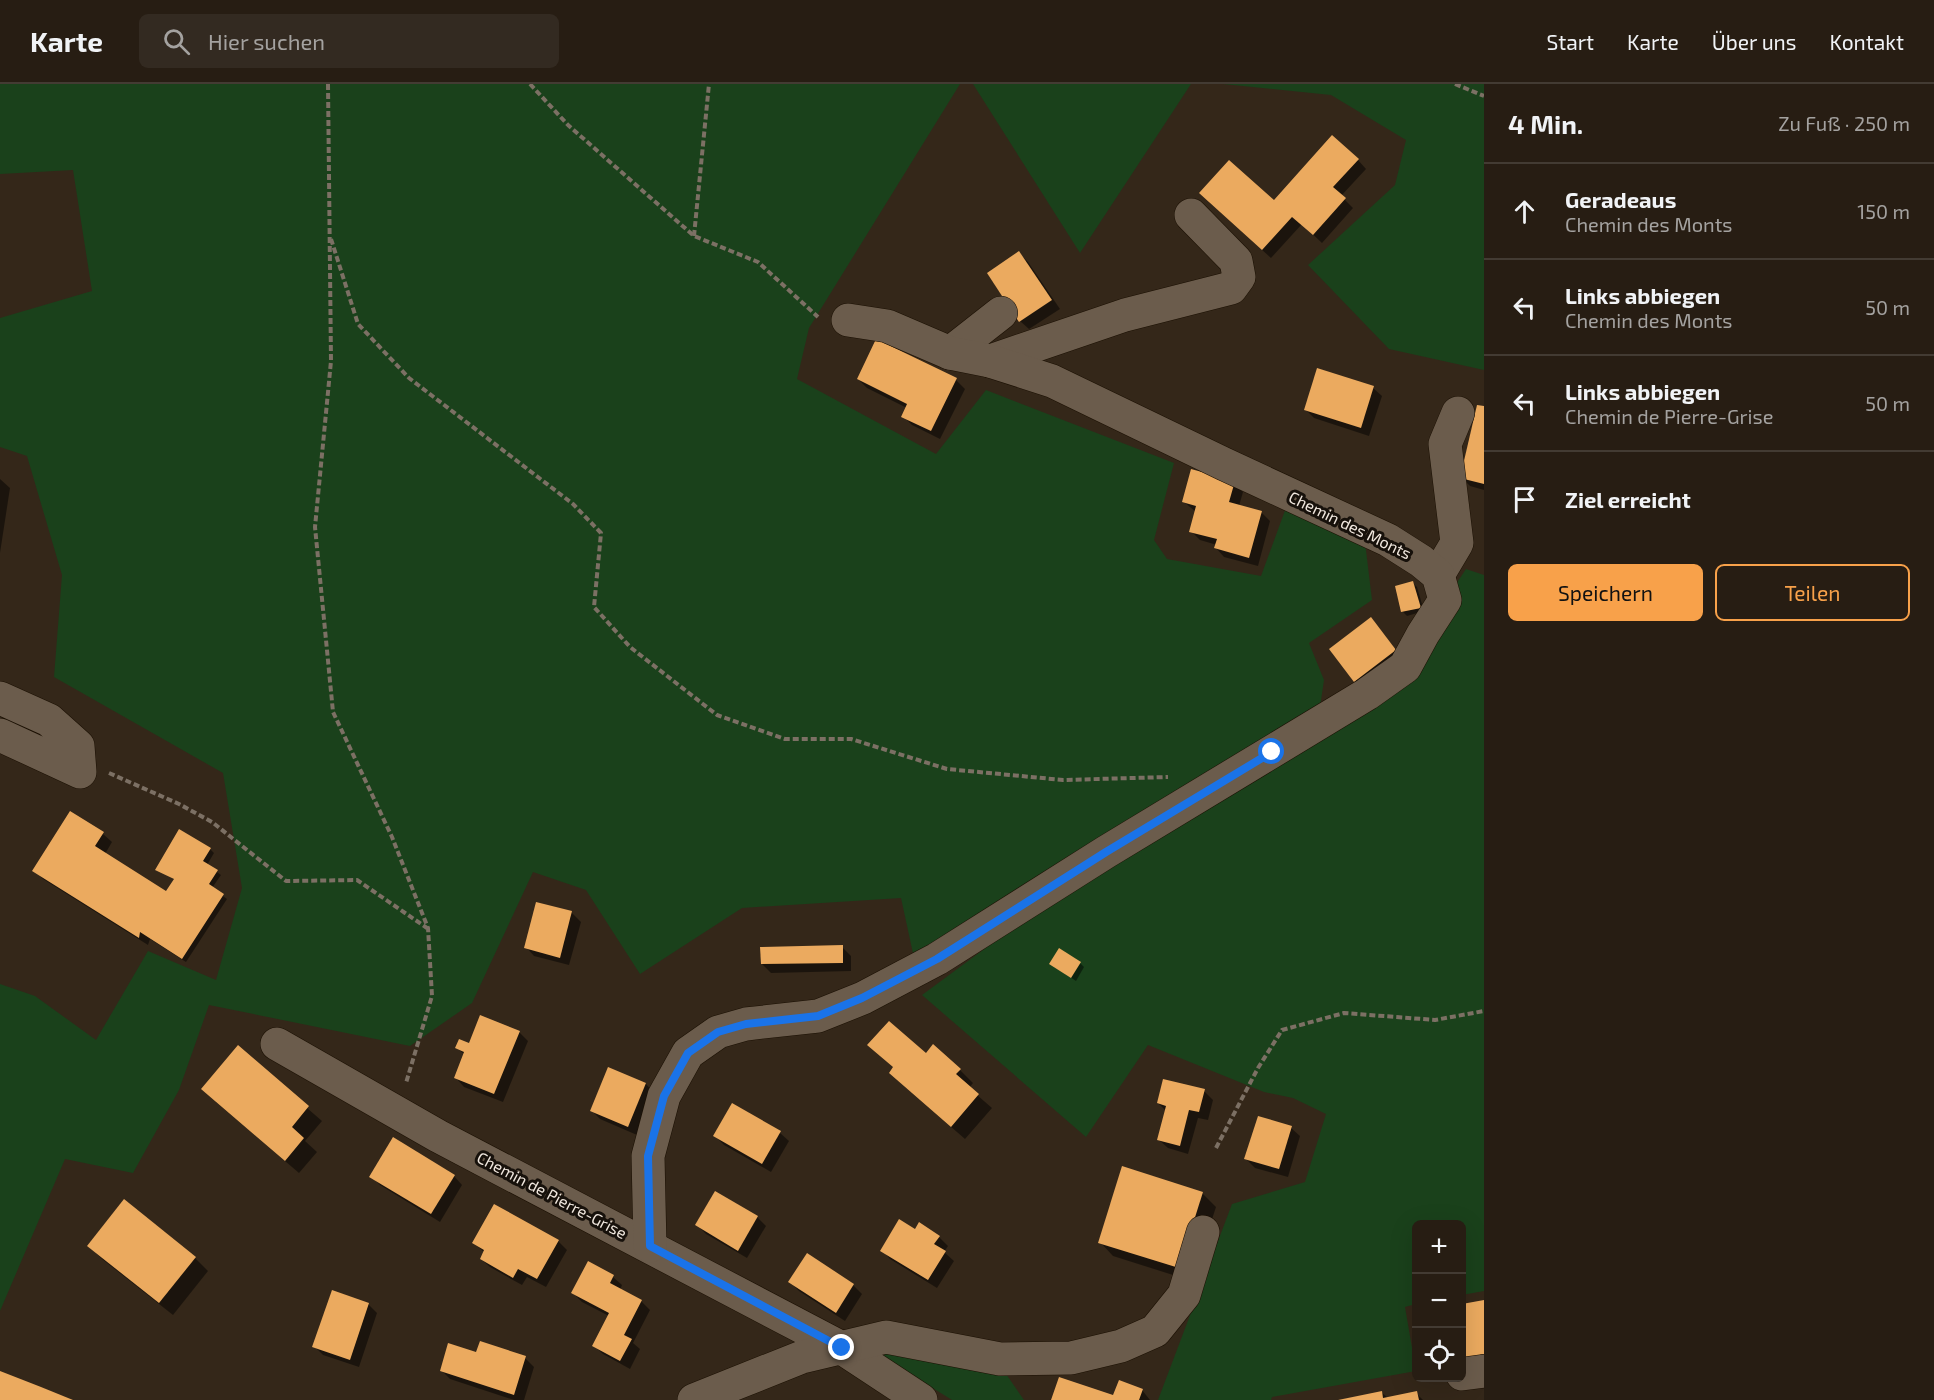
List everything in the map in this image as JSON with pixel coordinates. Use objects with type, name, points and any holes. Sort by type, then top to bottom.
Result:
[{"type":"street","points":[[990,361],[1125,315],[1231,288],[1239,277],[1236,261],[1191,215]]},
{"type":"street","points":[[950,353],[1001,313]]},
{"type":"street","name":"Chemin des Monts","points":[[848,320],[887,326],[950,353],[990,361],[1052,381],[1388,540],[1438,575]]},
{"type":"street","points":[[650,1246],[648,1156],[664,1096],[688,1053],[718,1032],[746,1024],[818,1016],[862,998],[918,969],[1366,694],[1405,667],[1445,600],[1438,575],[1456,543],[1445,444],[1458,412]]},
{"type":"street","points":[[0,698],[49,720],[78,746],[80,772],[0,735]]},
{"type":"street","name":"Chemin de Pierre-Grise","points":[[277,1044],[397,1112],[842,1348],[921,1400]]},
{"type":"street","points":[[694,1400],[802,1357],[886,1337],[1000,1359],[1071,1358],[1121,1346],[1155,1331],[1184,1295],[1203,1232]]},
{"type":"street","points":[[1466,1373],[1484,1371]]},
{"type":"path","points":[[328,84],[331,361],[315,527],[333,712],[392,837],[428,928],[432,996],[397,1112]]},
{"type":"path","points":[[530,84],[568,124],[694,236],[758,262],[801,303],[822,319],[848,320]]},
{"type":"path","points":[[694,236],[709,84]]},
{"type":"path","points":[[1455,84],[1484,96]]},
{"type":"path","points":[[331,239],[358,324],[409,378],[573,504],[602,533],[594,607],[630,646],[717,715],[785,739],[850,739],[947,769],[1062,780],[1177,777]]},
{"type":"path","points":[[80,772],[101,770],[179,804],[212,822],[286,881],[357,880],[428,928]]},
{"type":"path","points":[[1216,1148],[1258,1068],[1282,1030],[1344,1013],[1435,1020],[1484,1011]]},
{"type":"green space","points":[[0,84],[960,84],[809,328],[797,379],[936,454],[986,390],[1174,463],[1154,540],[1167,559],[1261,576],[1287,505],[1365,542],[1372,600],[1309,643],[1324,680],[1319,714],[914,958],[901,898],[742,908],[640,974],[586,890],[533,872],[472,1003],[410,1046],[209,1005],[179,1090],[133,1173],[65,1159],[0,1311],[0,984],[35,996],[96,1040],[148,951],[216,980],[242,888],[223,773],[54,677],[62,575],[27,456],[0,447],[0,318],[92,291],[73,170],[0,174]]},
{"type":"green space","points":[[973,84],[1191,84],[1080,253]]},
{"type":"green space","points":[[1223,84],[1484,84],[1484,370],[1389,349],[1308,265],[1395,185],[1406,140],[1331,95]]},
{"type":"green space","points":[[1466,569],[1484,575],[1484,1291],[1466,1294],[1466,1220],[1412,1220],[1412,1305],[1405,1307],[1412,1348],[1412,1372],[1272,1397],[1271,1400],[1158,1400],[1232,1204],[1305,1182],[1326,1114],[1293,1098],[1264,1092],[1148,1045],[1086,1137],[922,995],[1006,933],[1386,689]]},
{"type":"green space","points":[[902,1351],[1006,1374],[1024,1400],[952,1400],[875,1352]]},
{"type":"building","points":[[1332,135],[1359,159],[1333,187],[1346,198],[1313,235],[1292,217],[1262,250],[1199,193],[1229,160],[1274,200]]},
{"type":"building","points":[[1019,251],[1052,300],[1019,322],[987,273]]},
{"type":"building","points":[[876,339],[957,378],[931,431],[901,417],[907,404],[857,379]]},
{"type":"building","points":[[1317,368],[1374,386],[1361,428],[1304,410]]},
{"type":"building","points":[[1477,405],[1484,406],[1484,484],[1460,478]]},
{"type":"building","points":[[1191,469],[1235,481],[1229,502],[1262,511],[1249,558],[1214,548],[1217,539],[1189,532],[1196,506],[1182,502]]},
{"type":"building","points":[[1413,581],[1421,608],[1401,612],[1395,586]]},
{"type":"building","points":[[1371,617],[1396,650],[1354,682],[1329,649]]},
{"type":"building","points":[[70,811],[104,832],[95,846],[166,891],[174,879],[155,870],[179,829],[211,848],[203,861],[218,870],[209,884],[224,894],[182,959],[140,932],[139,938],[32,871]]},
{"type":"building","points":[[536,902],[572,911],[560,958],[524,948]]},
{"type":"building","points":[[843,945],[843,963],[761,964],[760,947]]},
{"type":"building","points":[[1059,948],[1081,962],[1071,978],[1049,964]]},
{"type":"building","points":[[480,1015],[520,1031],[494,1094],[454,1078],[464,1052],[455,1048],[459,1039],[469,1043]]},
{"type":"building","points":[[889,1021],[926,1053],[933,1044],[961,1069],[956,1074],[979,1094],[951,1127],[889,1073],[893,1067],[867,1045]]},
{"type":"building","points":[[238,1045],[309,1106],[292,1127],[304,1138],[285,1161],[201,1089]]},
{"type":"building","points":[[608,1067],[646,1083],[628,1127],[590,1111]]},
{"type":"building","points":[[1163,1079],[1205,1089],[1199,1112],[1189,1110],[1180,1146],[1157,1140],[1166,1106],[1157,1103]]},
{"type":"building","points":[[732,1103],[781,1131],[762,1164],[713,1136]]},
{"type":"building","points":[[1258,1116],[1292,1126],[1279,1169],[1244,1159]]},
{"type":"building","points":[[393,1137],[455,1175],[431,1214],[369,1177]]},
{"type":"building","points":[[1122,1166],[1203,1192],[1179,1268],[1098,1243]]},
{"type":"building","points":[[715,1191],[758,1216],[738,1251],[695,1225]]},
{"type":"building","points":[[124,1199],[196,1257],[159,1303],[87,1246]]},
{"type":"building","points":[[494,1204],[559,1240],[537,1279],[518,1269],[513,1278],[480,1259],[484,1250],[472,1243]]},
{"type":"building","points":[[899,1219],[915,1229],[919,1222],[940,1236],[934,1244],[946,1251],[928,1280],[880,1251]]},
{"type":"building","points":[[807,1253],[854,1284],[836,1313],[788,1282]]},
{"type":"building","points":[[588,1261],[614,1275],[610,1283],[642,1300],[624,1335],[632,1339],[620,1361],[592,1346],[609,1313],[571,1293]]},
{"type":"building","points":[[332,1290],[369,1303],[350,1360],[312,1347]]},
{"type":"building","points":[[1484,1300],[1484,1354],[1466,1358],[1466,1328],[1466,1303]]},
{"type":"building","points":[[480,1341],[526,1356],[514,1395],[440,1371],[448,1343],[476,1352]]},
{"type":"building","points":[[0,1371],[41,1387],[73,1400],[0,1400]]},
{"type":"building","points":[[1059,1377],[1113,1395],[1119,1380],[1143,1389],[1139,1400],[1051,1400]]},
{"type":"building","points":[[1382,1391],[1383,1398],[1417,1391],[1419,1400],[1338,1400]]},
{"type":"route","points":[[842,1348],[650,1246],[648,1156],[664,1096],[688,1053],[718,1032],[746,1024],[818,1016],[862,998],[937,959],[1106,852],[1272,752]]}]
